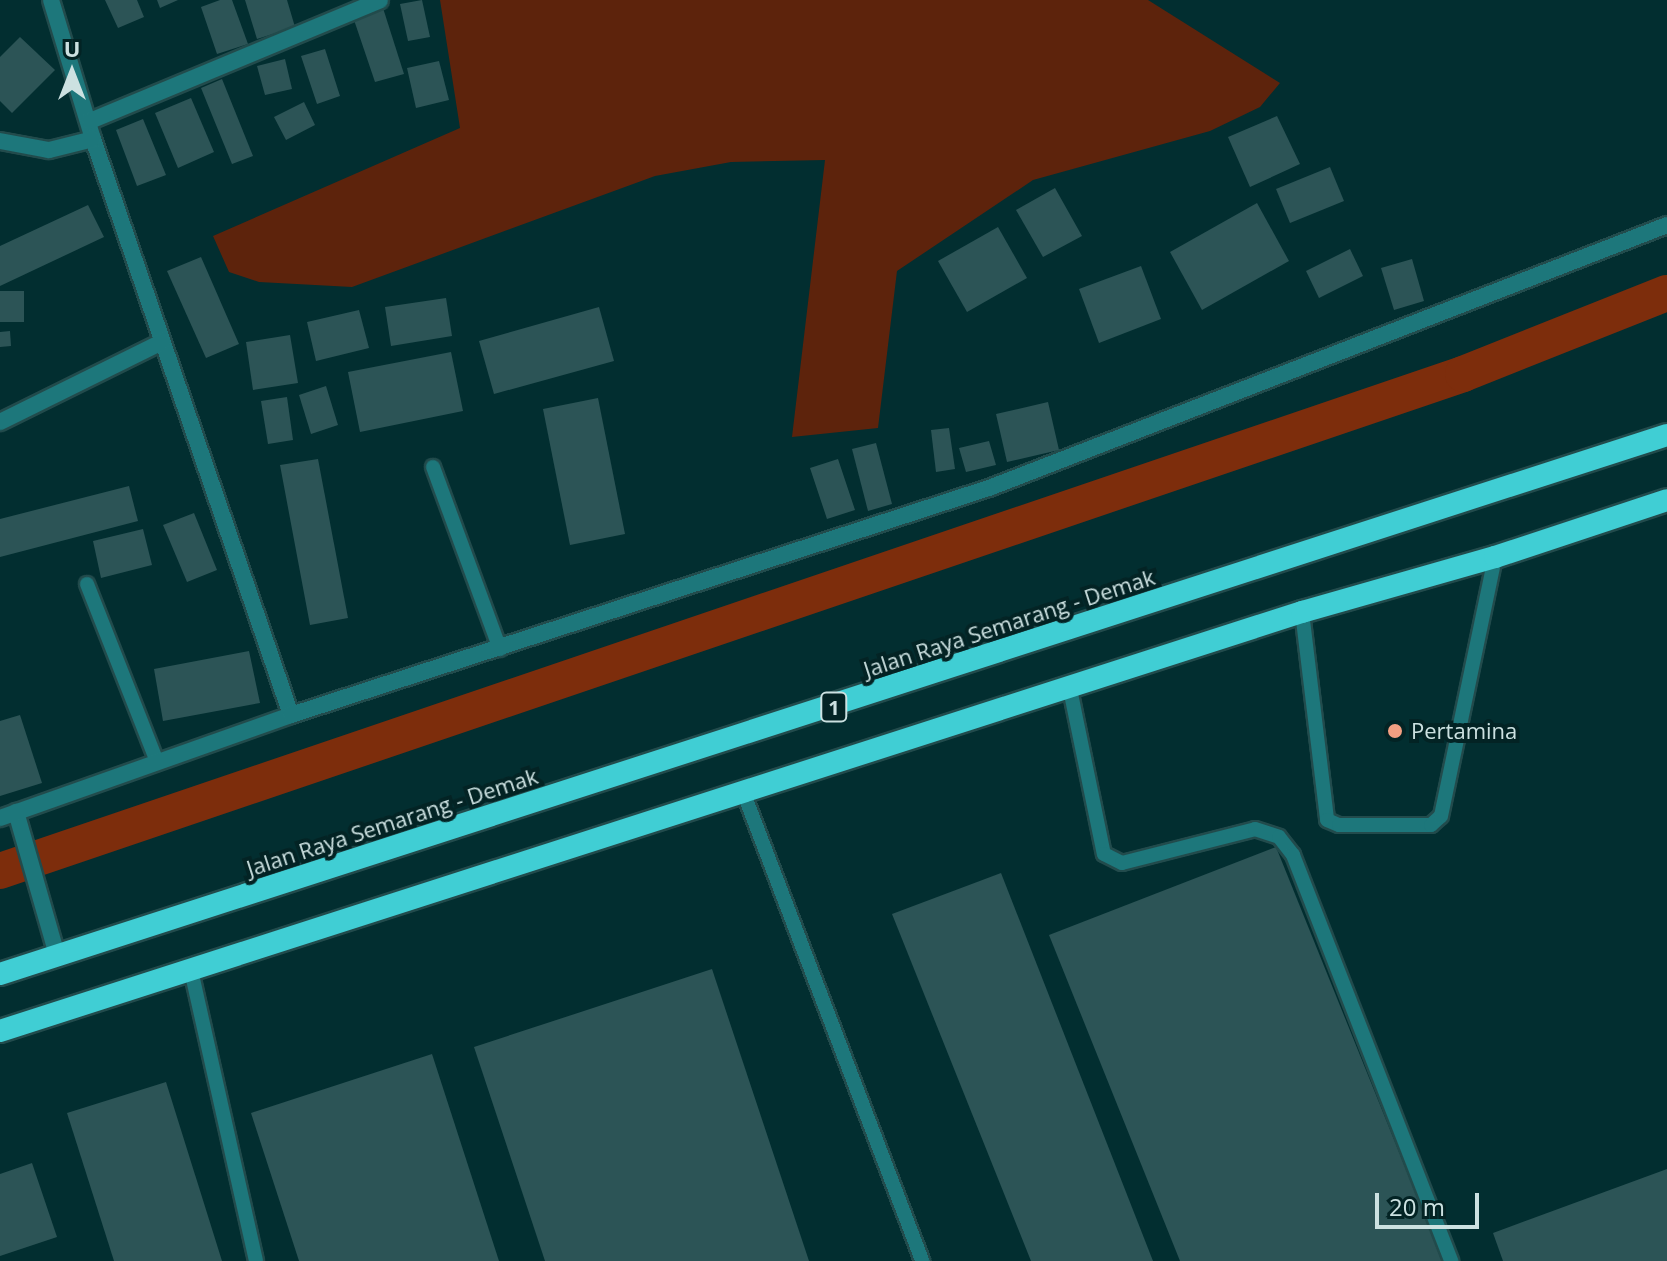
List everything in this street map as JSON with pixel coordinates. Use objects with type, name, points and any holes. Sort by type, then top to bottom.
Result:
[{"type":"highway","name":"Jalan Raya Semarang - Demak","points":[[0,974],[1667,435]]},
{"type":"highway","points":[[0,1031],[1302,612],[1495,557],[1667,500]]},
{"type":"street","points":[[51,0],[93,139],[291,715]]},
{"type":"street","points":[[90,121],[380,0]]},
{"type":"street","points":[[0,141],[49,150],[93,139]]},
{"type":"street","points":[[57,955],[23,839],[8,815],[291,715],[989,488],[1667,225]]},
{"type":"street","points":[[0,422],[162,342]]},
{"type":"lane","points":[[433,467],[500,649]]},
{"type":"lane","points":[[1302,612],[1327,820],[1339,825],[1431,825],[1441,816],[1495,557]]},
{"type":"lane","points":[[87,584],[157,762]]},
{"type":"lane","points":[[1070,689],[1104,854],[1122,863],[1255,829],[1279,837],[1293,855],[1451,1261]]},
{"type":"lane","points":[[744,794],[922,1261]]},
{"type":"lane","points":[[191,970],[256,1261]]},
{"type":"shaded area","points":[[440,0],[1148,0],[1280,83],[1260,107],[1210,131],[1033,180],[897,271],[878,428],[792,437],[825,160],[731,162],[655,176],[352,287],[259,282],[229,272],[213,236],[460,128]]},
{"type":"building","points":[[105,0],[137,0],[144,17],[118,28]]},
{"type":"building","points":[[157,0],[178,0],[160,8]]},
{"type":"building","points":[[220,0],[232,0],[248,44],[217,54],[201,7]]},
{"type":"building","points":[[245,0],[287,0],[295,27],[257,39]]},
{"type":"building","points":[[422,0],[430,37],[408,41],[400,4]]},
{"type":"building","points":[[383,8],[404,74],[375,82],[353,17]]},
{"type":"building","points":[[20,37],[55,70],[12,113],[0,101],[0,57]]},
{"type":"building","points":[[325,49],[340,96],[317,104],[301,56]]},
{"type":"building","points":[[285,59],[292,89],[265,95],[257,66]]},
{"type":"building","points":[[439,61],[449,100],[416,108],[407,68]]},
{"type":"building","points":[[222,79],[253,156],[232,164],[201,88]]},
{"type":"building","points":[[191,98],[214,152],[178,168],[155,113]]},
{"type":"building","points":[[304,102],[315,125],[286,140],[274,117]]},
{"type":"building","points":[[1277,116],[1300,164],[1250,187],[1228,137]]},
{"type":"building","points":[[143,119],[166,175],[137,186],[116,130]]},
{"type":"building","points":[[1330,167],[1344,201],[1290,223],[1276,189]]},
{"type":"building","points":[[1055,188],[1082,236],[1043,257],[1016,210]]},
{"type":"building","points":[[1257,203],[1289,261],[1202,310],[1170,252]]},
{"type":"building","points":[[88,205],[104,237],[0,286],[0,246]]},
{"type":"building","points":[[998,227],[1027,278],[967,312],[938,261]]},
{"type":"building","points":[[1350,249],[1363,276],[1319,298],[1306,271]]},
{"type":"building","points":[[201,257],[239,344],[206,358],[167,271]]},
{"type":"building","points":[[1412,259],[1424,301],[1394,310],[1381,268]]},
{"type":"building","points":[[1141,266],[1161,319],[1099,343],[1079,289]]},
{"type":"building","points":[[0,291],[24,291],[24,322],[0,322]]},
{"type":"building","points":[[446,298],[452,336],[391,346],[385,307]]},
{"type":"building","points":[[599,307],[614,361],[494,394],[479,341]]},
{"type":"building","points":[[359,310],[369,348],[316,361],[307,322]]},
{"type":"building","points":[[10,331],[11,346],[0,347],[0,332]]},
{"type":"building","points":[[290,335],[298,383],[253,390],[246,342]]},
{"type":"building","points":[[451,352],[463,411],[360,432],[348,372]]},
{"type":"building","points":[[326,386],[338,425],[311,434],[299,395]]},
{"type":"building","points":[[287,397],[293,440],[268,444],[261,401]]},
{"type":"building","points":[[598,398],[625,534],[570,545],[543,409]]},
{"type":"building","points":[[1048,402],[1059,450],[1007,462],[996,414]]},
{"type":"building","points":[[949,428],[955,469],[936,472],[931,430]]},
{"type":"building","points":[[989,441],[996,465],[966,472],[959,448]]},
{"type":"building","points":[[876,443],[892,504],[868,511],[852,449]]},
{"type":"building","points":[[318,459],[348,618],[310,625],[280,465]]},
{"type":"building","points":[[838,459],[855,510],[827,519],[810,468]]},
{"type":"building","points":[[129,486],[138,521],[0,557],[0,519]]},
{"type":"building","points":[[194,513],[217,570],[187,582],[163,525]]},
{"type":"building","points":[[143,529],[152,565],[101,578],[93,541]]},
{"type":"building","points":[[249,651],[260,703],[163,721],[154,669]]},
{"type":"building","points":[[20,715],[42,783],[0,796],[0,721]]},
{"type":"building","points":[[1276,847],[1443,1261],[1180,1261],[1049,935]]},
{"type":"building","points":[[1001,873],[1153,1261],[1031,1261],[892,914]]},
{"type":"building","points":[[712,969],[809,1261],[545,1261],[474,1047]]},
{"type":"building","points":[[432,1054],[499,1261],[299,1261],[251,1113]]},
{"type":"building","points":[[166,1082],[222,1261],[114,1261],[67,1113]]},
{"type":"building","points":[[32,1163],[57,1237],[0,1256],[0,1174]]},
{"type":"building","points":[[1667,1169],[1667,1261],[1503,1261],[1493,1233]]},
{"type":"waterway","points":[[0,871],[1463,374],[1667,293]]},
{"type":"place","name":"Pertamina","points":[[1395,731]]}]
